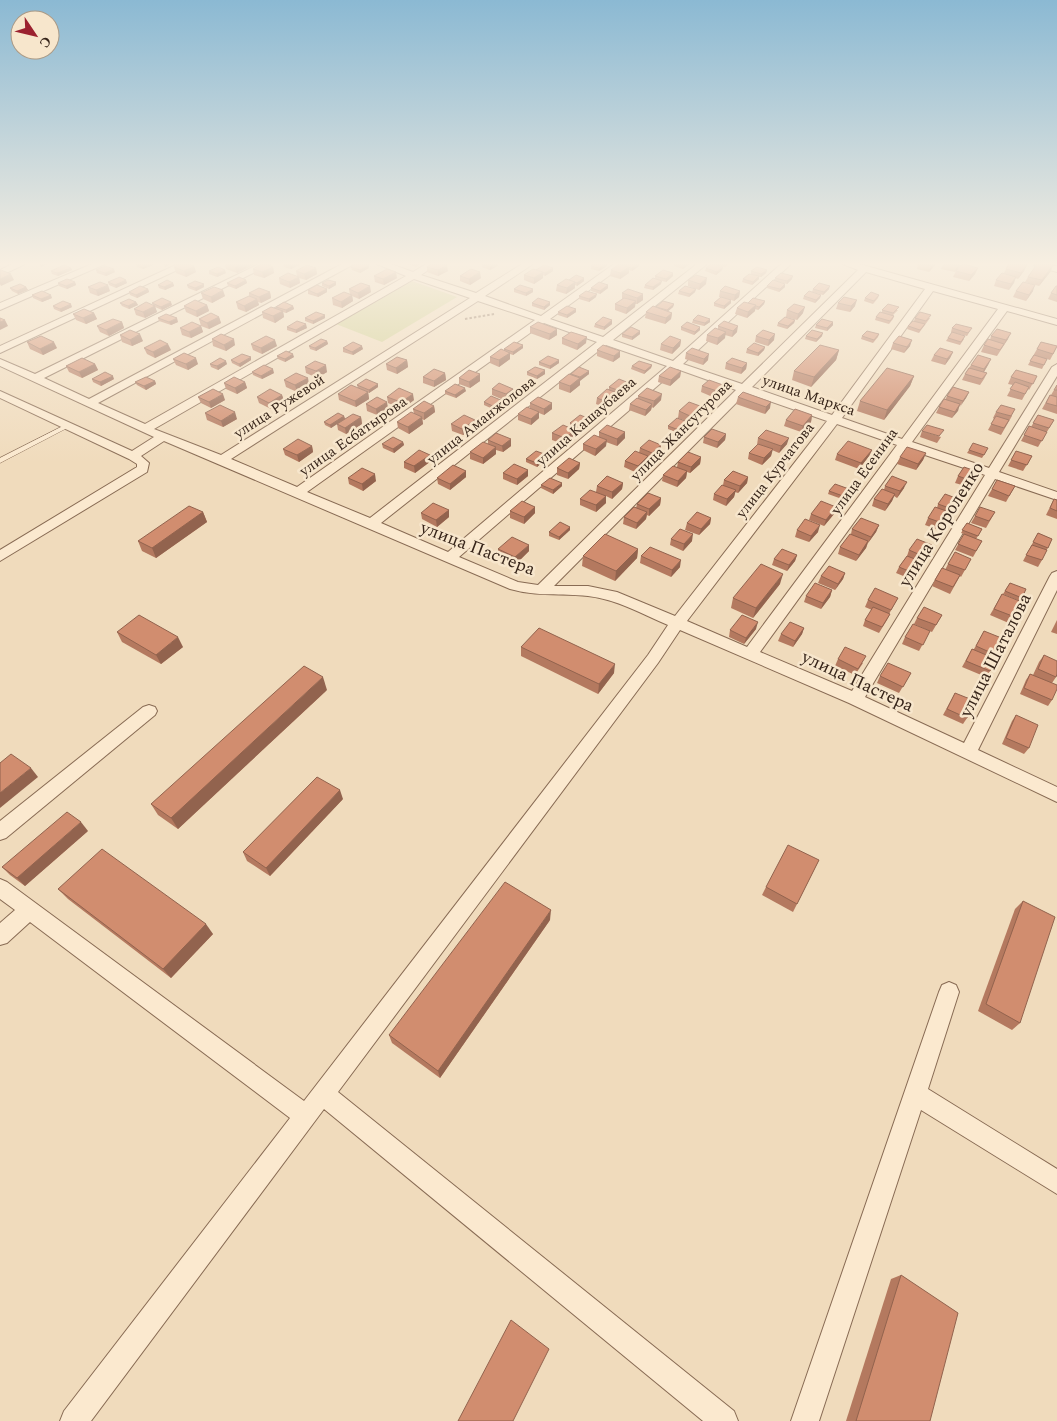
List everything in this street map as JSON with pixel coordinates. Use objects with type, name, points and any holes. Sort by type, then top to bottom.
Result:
[{"type":"street","points":[[0,350],[43,330]]},
{"type":"street","points":[[36,378],[133,330]]},
{"type":"street","points":[[89,403],[225,330]]},
{"type":"street","points":[[145,429],[318,330]]},
{"type":"street","name":"улица Ружевой","points":[[222,460],[425,330]]},
{"type":"street","name":"улица Есбатырова","points":[[297,493],[529,330]]},
{"type":"street","name":"улица Маркса","points":[[570,330],[1057,496]]},
{"type":"street","name":"улица Аманжолова","points":[[371,524],[621,330]]},
{"type":"street","name":"улица Кашаубаева","points":[[448,559],[713,330]]},
{"type":"street","name":"улица Жансугурова","points":[[540,591],[803,330]]},
{"type":"street","name":"улица Курчатова","points":[[678,622],[835,419],[899,330]]},
{"type":"street","name":"улица Есенина","points":[[751,653],[988,330]]},
{"type":"street","name":"улица Пастера","points":[[0,362],[145,429],[222,460],[448,559],[515,586],[540,591],[588,590],[617,596],[855,699],[1057,795]]},
{"type":"street","name":"улица Короленко","points":[[855,699],[994,474],[1057,367]]},
{"type":"street","points":[[0,394],[143,462],[143,469],[0,556]]},
{"type":"street","points":[[133,456],[164,436]]},
{"type":"street","name":"улица Шаталова","points":[[968,753],[1057,576]]},
{"type":"street","points":[[74,1421],[653,659],[678,622]]},
{"type":"street","points":[[0,832],[149,711]]},
{"type":"street","points":[[0,888],[306,1116]]},
{"type":"street","points":[[0,936],[29,910]]},
{"type":"street","points":[[805,1421],[949,992]]},
{"type":"street","points":[[323,1094],[724,1421]]},
{"type":"street","points":[[915,1094],[1057,1182]]},
{"type":"lane","points":[[0,461],[67,426]]},
{"type":"green space","points":[[352,330],[401,330],[382,342]]},
{"type":"building","points":[[129,330],[140,334],[130,340],[120,335]]},
{"type":"building","points":[[539,330],[555,330],[550,334]]},
{"type":"building","points":[[627,330],[640,331],[632,337],[622,334]]},
{"type":"building","points":[[712,330],[726,332],[718,338],[707,335]]},
{"type":"building","points":[[763,330],[775,334],[769,340],[756,336]]},
{"type":"building","points":[[812,330],[823,333],[817,339],[806,336]]},
{"type":"building","points":[[996,330],[1011,333],[1006,340],[991,336]]},
{"type":"building","points":[[867,331],[879,334],[874,340],[862,336]]},
{"type":"building","points":[[571,332],[587,337],[578,344],[562,338]]},
{"type":"building","points":[[952,332],[965,336],[961,342],[948,338]]},
{"type":"building","points":[[221,334],[234,339],[224,345],[212,339]]},
{"type":"building","points":[[41,336],[54,342],[40,349],[27,342]]},
{"type":"building","points":[[266,336],[275,340],[261,348],[251,344]]},
{"type":"building","points":[[670,336],[681,340],[673,348],[661,344]]},
{"type":"building","points":[[899,336],[912,340],[907,347],[893,343]]},
{"type":"building","points":[[321,339],[327,341],[315,348],[309,346]]},
{"type":"building","points":[[988,339],[1004,344],[1000,350],[984,345]]},
{"type":"building","points":[[160,340],[168,344],[153,352],[144,348]]},
{"type":"building","points":[[353,342],[362,346],[352,352],[343,348]]},
{"type":"building","points":[[514,342],[523,345],[513,352],[504,349]]},
{"type":"building","points":[[1041,342],[1057,346],[1053,354],[1037,349]]},
{"type":"building","points":[[754,343],[765,347],[758,353],[747,349]]},
{"type":"building","points":[[603,345],[620,351],[614,356],[597,350]]},
{"type":"building","points":[[820,345],[839,350],[814,377],[794,371]]},
{"type":"building","points":[[692,348],[709,354],[704,359],[686,353]]},
{"type":"building","points":[[940,348],[953,352],[947,359],[934,355]]},
{"type":"building","points":[[501,349],[510,353],[499,360],[490,357]]},
{"type":"building","points":[[286,351],[293,354],[285,359],[277,356]]},
{"type":"building","points":[[184,353],[196,358],[186,364],[173,359]]},
{"type":"building","points":[[242,354],[251,357],[239,364],[231,360]]},
{"type":"building","points":[[978,355],[991,359],[984,369],[971,365]]},
{"type":"building","points":[[1034,355],[1047,359],[1044,365],[1030,361]]},
{"type":"building","points":[[548,356],[559,360],[550,366],[539,362]]},
{"type":"building","points":[[397,357],[407,360],[396,368],[386,364]]},
{"type":"building","points":[[82,358],[95,364],[79,372],[66,366]]},
{"type":"building","points":[[220,358],[226,361],[217,366],[210,364]]},
{"type":"building","points":[[732,358],[747,363],[742,368],[726,363]]},
{"type":"building","points":[[315,361],[326,365],[316,371],[305,367]]},
{"type":"building","points":[[639,361],[652,365],[645,371],[632,366]]},
{"type":"building","points":[[264,365],[273,369],[261,376],[252,372]]},
{"type":"building","points":[[535,367],[545,370],[537,376],[527,372]]},
{"type":"building","points":[[579,367],[589,371],[580,377],[571,374]]},
{"type":"building","points":[[670,367],[681,371],[671,380],[659,376]]},
{"type":"building","points":[[887,368],[914,376],[887,410],[860,401]]},
{"type":"building","points":[[969,368],[987,373],[982,379],[965,374]]},
{"type":"building","points":[[434,369],[445,373],[434,381],[423,377]]},
{"type":"building","points":[[469,370],[480,374],[469,382],[459,378]]},
{"type":"building","points":[[1016,370],[1037,376],[1033,384],[1011,377]]},
{"type":"building","points":[[105,372],[113,376],[100,382],[92,379]]},
{"type":"building","points":[[296,373],[308,378],[295,385],[284,380]]},
{"type":"building","points":[[569,374],[580,378],[570,386],[559,382]]},
{"type":"building","points":[[146,377],[155,381],[144,386],[135,382]]},
{"type":"building","points":[[234,377],[245,382],[235,388],[224,383]]},
{"type":"building","points":[[366,379],[378,384],[369,390],[357,385]]},
{"type":"building","points":[[619,379],[629,383],[620,391],[609,387]]},
{"type":"building","points":[[709,380],[723,385],[717,391],[702,386]]},
{"type":"building","points":[[1015,382],[1029,387],[1025,394],[1010,389]]},
{"type":"building","points":[[499,383],[513,389],[506,394],[492,389]]},
{"type":"building","points":[[455,384],[465,388],[455,395],[445,391]]},
{"type":"building","points":[[351,385],[368,392],[355,401],[338,394]]},
{"type":"building","points":[[953,387],[969,392],[963,401],[947,396]]},
{"type":"building","points":[[399,388],[413,394],[401,402],[387,397]]},
{"type":"building","points":[[647,388],[662,394],[654,401],[638,396]]},
{"type":"building","points":[[213,389],[223,394],[209,402],[198,397]]},
{"type":"building","points":[[270,389],[282,395],[269,403],[257,397]]},
{"type":"building","points":[[607,389],[617,393],[607,402],[597,398]]},
{"type":"building","points":[[743,392],[771,402],[766,407],[738,397]]},
{"type":"building","points":[[1050,395],[1057,397],[1057,406],[1046,403]]},
{"type":"building","points":[[491,396],[503,401],[495,407],[484,402]]},
{"type":"building","points":[[377,397],[387,402],[376,409],[366,404]]},
{"type":"building","points":[[538,397],[552,403],[544,409],[530,403]]},
{"type":"building","points":[[637,398],[652,404],[646,410],[630,404]]},
{"type":"building","points":[[944,399],[960,404],[955,412],[939,407]]},
{"type":"building","points":[[424,401],[434,406],[424,413],[413,409]]},
{"type":"building","points":[[689,402],[700,406],[690,416],[679,411]]},
{"type":"building","points":[[220,405],[235,412],[221,421],[205,413]]},
{"type":"building","points":[[1001,405],[1015,409],[1011,416],[996,412]]},
{"type":"building","points":[[527,407],[539,412],[531,419],[518,414]]},
{"type":"building","points":[[795,409],[812,415],[803,426],[786,420]]},
{"type":"building","points":[[411,412],[422,417],[408,427],[397,422]]},
{"type":"building","points":[[338,413],[344,416],[330,425],[324,422]]},
{"type":"building","points":[[353,414],[361,417],[345,428],[337,424]]},
{"type":"building","points":[[464,415],[475,420],[462,429],[451,424]]},
{"type":"building","points":[[580,415],[590,419],[580,427],[570,423]]},
{"type":"building","points":[[1038,415],[1054,420],[1049,428],[1033,423]]},
{"type":"building","points":[[996,416],[1009,420],[1004,428],[991,424]]},
{"type":"building","points":[[677,418],[688,422],[679,430],[668,426]]},
{"type":"building","points":[[563,425],[575,430],[565,438],[552,433]]},
{"type":"building","points":[[607,425],[625,432],[617,439],[599,432]]},
{"type":"building","points":[[927,425],[944,430],[939,436],[922,431]]},
{"type":"building","points":[[1029,426],[1047,432],[1042,441],[1024,435]]},
{"type":"building","points":[[712,429],[726,434],[718,442],[704,437]]},
{"type":"building","points":[[766,430],[789,438],[781,446],[758,438]]},
{"type":"building","points":[[496,433],[511,439],[502,446],[488,440]]},
{"type":"building","points":[[594,435],[607,440],[596,449],[583,444]]},
{"type":"building","points":[[393,437],[403,442],[393,449],[382,444]]},
{"type":"building","points":[[298,439],[312,446],[297,455],[283,449]]},
{"type":"building","points":[[649,440],[661,445],[652,453],[640,448]]},
{"type":"building","points":[[848,441],[872,450],[861,463],[837,454]]},
{"type":"building","points":[[483,442],[496,447],[483,458],[470,452]]},
{"type":"building","points":[[973,443],[988,448],[984,455],[969,450]]},
{"type":"building","points":[[758,444],[773,449],[764,458],[749,453]]},
{"type":"building","points":[[907,447],[926,453],[918,464],[900,457]]},
{"type":"building","points":[[419,450],[430,455],[414,466],[404,462]]},
{"type":"building","points":[[536,451],[547,455],[537,463],[526,459]]},
{"type":"building","points":[[635,451],[648,456],[638,466],[625,461]]},
{"type":"building","points":[[1016,451],[1032,456],[1027,465],[1011,460]]},
{"type":"building","points":[[688,452],[701,457],[691,467],[678,462]]},
{"type":"building","points":[[569,458],[580,463],[568,473],[557,468]]},
{"type":"building","points":[[514,464],[528,470],[517,479],[503,473]]},
{"type":"building","points":[[453,465],[466,471],[450,484],[437,478]]},
{"type":"building","points":[[673,466],[687,471],[678,481],[663,475]]},
{"type":"building","points":[[964,467],[978,472],[972,481],[958,476]]},
{"type":"building","points":[[362,468],[375,474],[362,484],[348,478]]},
{"type":"building","points":[[733,471],[748,477],[740,486],[724,480]]},
{"type":"building","points":[[607,476],[623,483],[612,492],[597,486]]},
{"type":"building","points":[[892,476],[907,482],[900,491],[885,486]]},
{"type":"building","points":[[550,478],[562,483],[553,490],[541,485]]},
{"type":"building","points":[[997,480],[1015,486],[1009,496],[992,489]]},
{"type":"building","points":[[835,484],[849,489],[843,496],[829,491]]},
{"type":"building","points":[[722,485],[736,490],[727,499],[714,494]]},
{"type":"building","points":[[882,489],[895,494],[888,504],[874,499]]},
{"type":"building","points":[[590,490],[606,496],[596,505],[580,499]]},
{"type":"building","points":[[648,493],[661,498],[649,509],[637,504]]},
{"type":"building","points":[[945,494],[961,500],[955,510],[938,504]]},
{"type":"building","points":[[1054,499],[1057,500],[1057,511],[1050,508]]},
{"type":"building","points":[[522,501],[535,507],[524,517],[510,511]]},
{"type":"building","points":[[821,501],[836,507],[826,520],[811,514]]},
{"type":"building","points":[[433,503],[449,510],[436,520],[421,513]]},
{"type":"building","points":[[189,506],[203,512],[152,548],[138,541]]},
{"type":"building","points":[[634,507],[647,512],[637,523],[624,517]]},
{"type":"building","points":[[935,507],[952,513],[945,524],[928,518]]},
{"type":"building","points":[[980,507],[995,512],[989,521],[975,516]]},
{"type":"building","points":[[697,512],[711,518],[701,529],[687,523]]},
{"type":"building","points":[[861,518],[879,525],[871,537],[852,529]]},
{"type":"building","points":[[805,519],[820,525],[811,536],[797,530]]},
{"type":"building","points":[[560,522],[570,527],[559,537],[549,532]]},
{"type":"building","points":[[967,523],[982,529],[978,536],[962,530]]},
{"type":"building","points":[[680,529],[693,534],[684,544],[671,539]]},
{"type":"building","points":[[1038,533],[1052,539],[1048,548],[1033,542]]},
{"type":"building","points":[[605,534],[638,549],[616,571],[583,556]]},
{"type":"building","points":[[850,534],[868,541],[859,555],[840,547]]},
{"type":"building","points":[[964,534],[982,541],[976,551],[958,544]]},
{"type":"building","points":[[512,537],[529,545],[515,557],[498,549]]},
{"type":"building","points":[[917,539],[932,545],[925,557],[909,550]]},
{"type":"building","points":[[1032,545],[1047,550],[1042,560],[1026,555]]},
{"type":"building","points":[[650,547],[681,560],[672,570],[641,556]]},
{"type":"building","points":[[782,549],[797,555],[789,565],[774,559]]},
{"type":"building","points":[[955,552],[971,559],[965,570],[948,564]]},
{"type":"building","points":[[907,556],[923,562],[916,574],[899,567]]},
{"type":"building","points":[[761,564],[783,574],[756,608],[733,598]]},
{"type":"building","points":[[829,566],[845,573],[838,584],[821,576]]},
{"type":"building","points":[[942,568],[960,575],[953,587],[935,580]]},
{"type":"building","points":[[815,583],[832,590],[823,603],[806,596]]},
{"type":"building","points":[[1010,583],[1026,589],[1022,598],[1005,591]]},
{"type":"building","points":[[875,588],[898,598],[891,610],[868,600]]},
{"type":"building","points":[[1002,594],[1022,602],[1015,617],[994,609]]},
{"type":"building","points":[[873,607],[890,614],[882,627],[865,620]]},
{"type":"building","points":[[924,607],[942,615],[936,625],[917,618]]},
{"type":"building","points":[[139,615],[178,637],[156,655],[117,632]]},
{"type":"building","points":[[742,615],[758,622],[746,638],[730,630]]},
{"type":"building","points":[[790,622],[804,628],[795,641],[781,634]]},
{"type":"building","points":[[913,624],[930,631],[923,645],[905,637]]},
{"type":"building","points":[[539,628],[615,664],[599,684],[521,647]]},
{"type":"building","points":[[984,631],[1004,639],[996,655],[976,646]]},
{"type":"building","points":[[845,647],[866,656],[858,669],[838,659]]},
{"type":"building","points":[[972,649],[996,659],[990,671],[966,661]]},
{"type":"building","points":[[1044,655],[1057,661],[1056,677],[1038,669]]},
{"type":"building","points":[[888,663],[911,673],[903,687],[880,676]]},
{"type":"building","points":[[304,666],[323,677],[171,818],[151,804]]},
{"type":"building","points":[[1030,674],[1057,685],[1052,700],[1024,688]]},
{"type":"building","points":[[955,693],[975,701],[967,718],[947,709]]},
{"type":"building","points":[[1016,715],[1038,725],[1029,748],[1006,738]]},
{"type":"building","points":[[11,754],[31,768],[0,793],[0,763]]},
{"type":"building","points":[[317,777],[340,790],[266,868],[243,852]]},
{"type":"building","points":[[67,812],[81,822],[17,878],[2,867]]},
{"type":"building","points":[[788,845],[819,860],[797,904],[766,887]]},
{"type":"building","points":[[102,849],[206,924],[163,969],[58,889]]},
{"type":"building","points":[[505,882],[551,910],[438,1071],[389,1035]]},
{"type":"building","points":[[1023,901],[1055,917],[1020,1023],[986,1004]]},
{"type":"building","points":[[901,1275],[958,1313],[930,1421],[856,1421]]},
{"type":"building","points":[[511,1320],[549,1349],[513,1421],[458,1421]]}]
